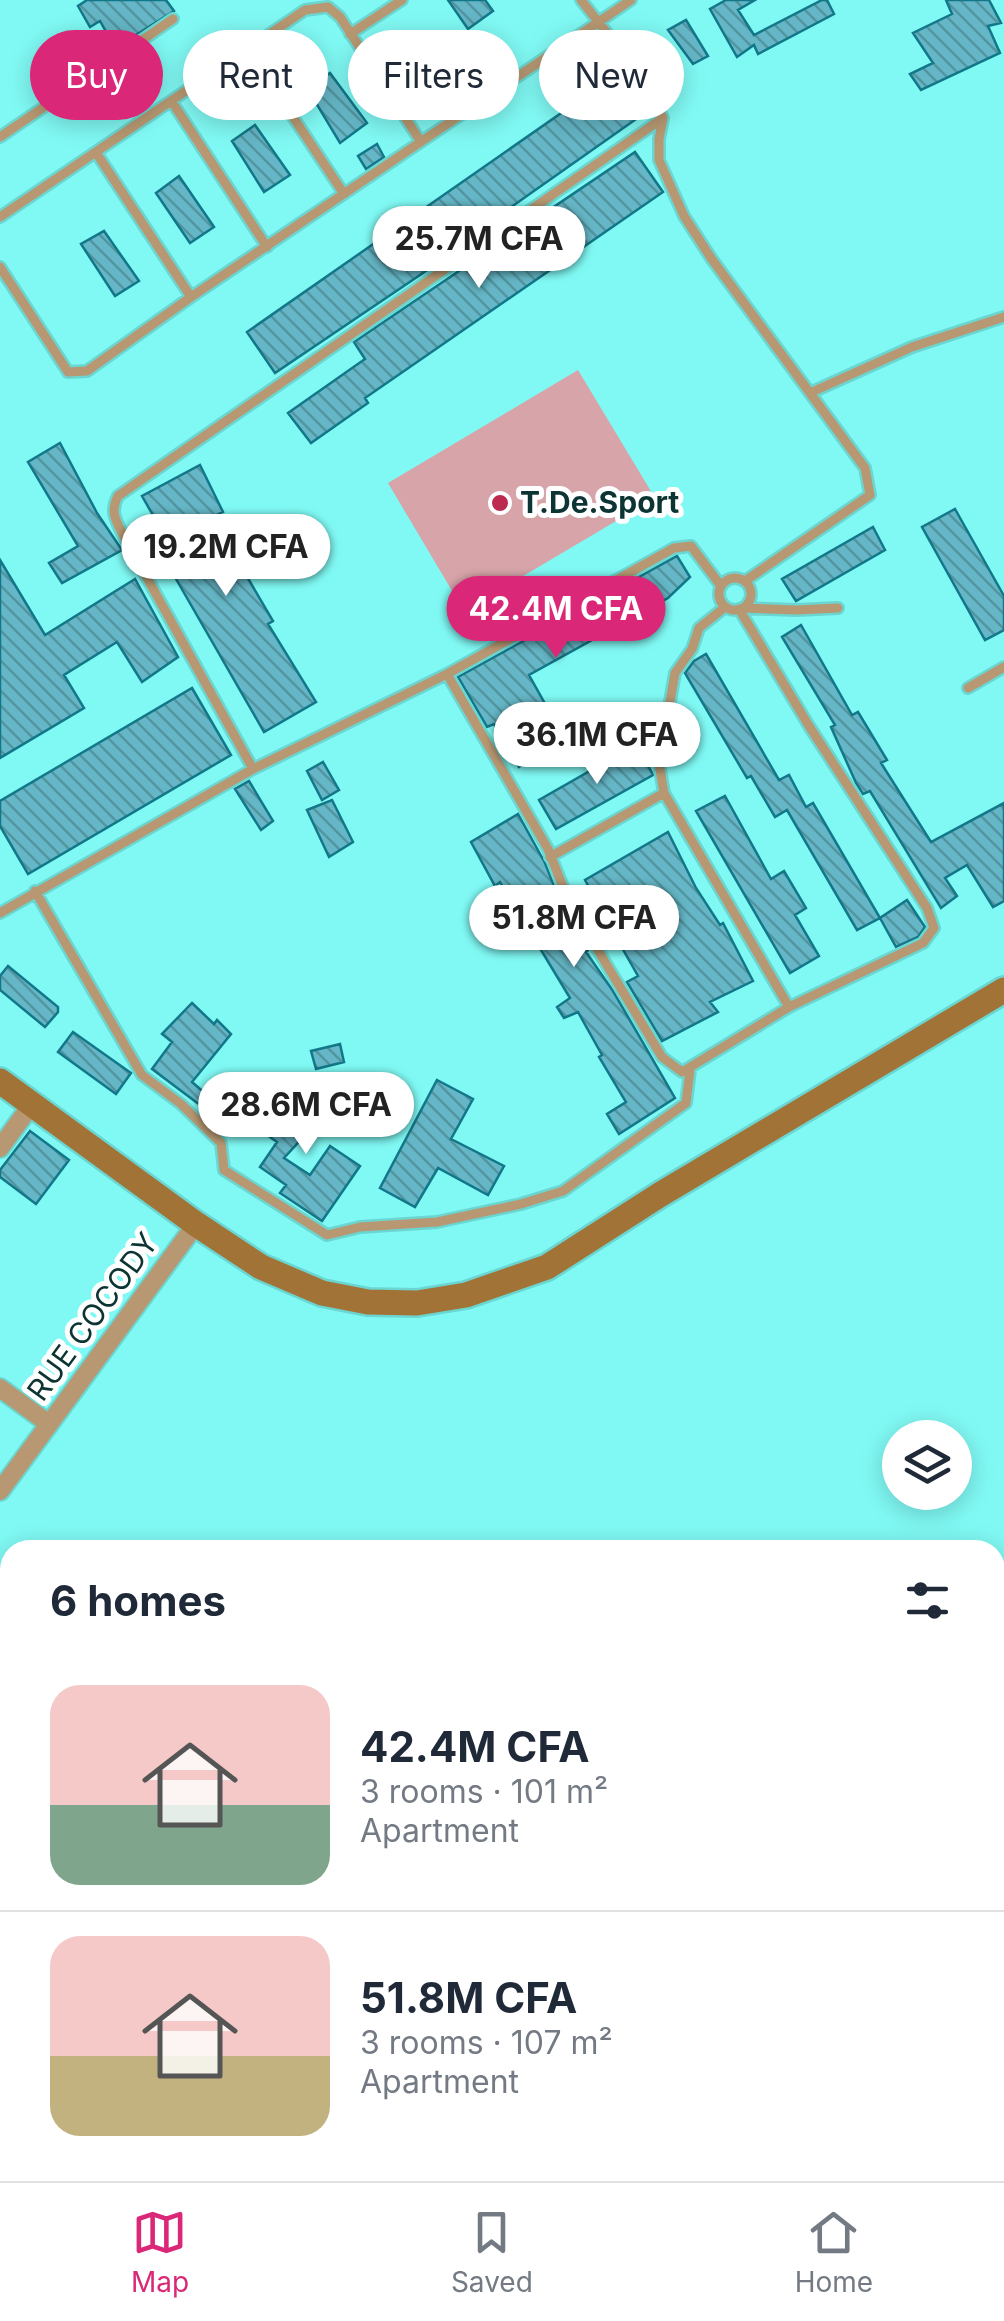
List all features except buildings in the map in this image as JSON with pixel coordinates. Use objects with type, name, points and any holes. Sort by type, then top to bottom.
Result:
[{"type":"main road","points":[[0,1081],[261,1267],[322,1293],[368,1302],[417,1303],[466,1295],[548,1267],[661,1194],[1004,990]]},
{"type":"street","points":[[0,1148],[32,1104]]},
{"type":"street","name":"RUE COCODY","points":[[0,1491],[196,1224]]},
{"type":"street","points":[[0,1388],[49,1424]]},
{"type":"lane","points":[[356,30],[402,0]]},
{"type":"lane","points":[[581,0],[604,30]]},
{"type":"lane","points":[[0,267],[62,365],[68,372],[87,372],[191,297],[631,0]]},
{"type":"lane","points":[[278,30],[315,7],[328,7],[348,31]]},
{"type":"lane","points":[[0,137],[174,19]]},
{"type":"lane","points":[[0,217],[183,94]]},
{"type":"lane","points":[[172,102],[267,247]]},
{"type":"lane","points":[[295,120],[344,194]]},
{"type":"lane","points":[[406,120],[420,142]]},
{"type":"lane","points":[[254,769],[113,516],[118,496],[660,120]]},
{"type":"lane","points":[[663,120],[659,160],[684,216],[710,258],[812,392],[865,468],[871,484],[870,495],[745,581],[729,578],[718,594],[725,607]]},
{"type":"lane","points":[[97,154],[191,297]]},
{"type":"lane","points":[[812,392],[912,347],[1004,317]]},
{"type":"lane","points":[[0,913],[254,769],[446,674],[681,546],[691,546],[721,586]]},
{"type":"lane","points":[[741,609],[751,595],[745,581]]},
{"type":"lane","points":[[789,1007],[664,793],[659,764],[675,673],[692,649],[699,628],[725,607],[838,608]]},
{"type":"lane","points":[[446,674],[550,857],[569,902],[662,1057],[682,1072],[789,1007],[923,943],[934,928],[927,908],[809,726],[741,609]]},
{"type":"lane","points":[[968,688],[1004,667]]},
{"type":"lane","points":[[550,857],[664,793]]},
{"type":"lane","points":[[35,890],[142,1075],[181,1104],[221,1143],[224,1170],[326,1235],[360,1227],[437,1222],[521,1204],[563,1190],[686,1103],[690,1070]]},
{"type":"shaded area","points":[[578,370],[655,498],[464,611],[388,483]]},
{"type":"place","name":"T.De.Sport","points":[[500,503]]}]
